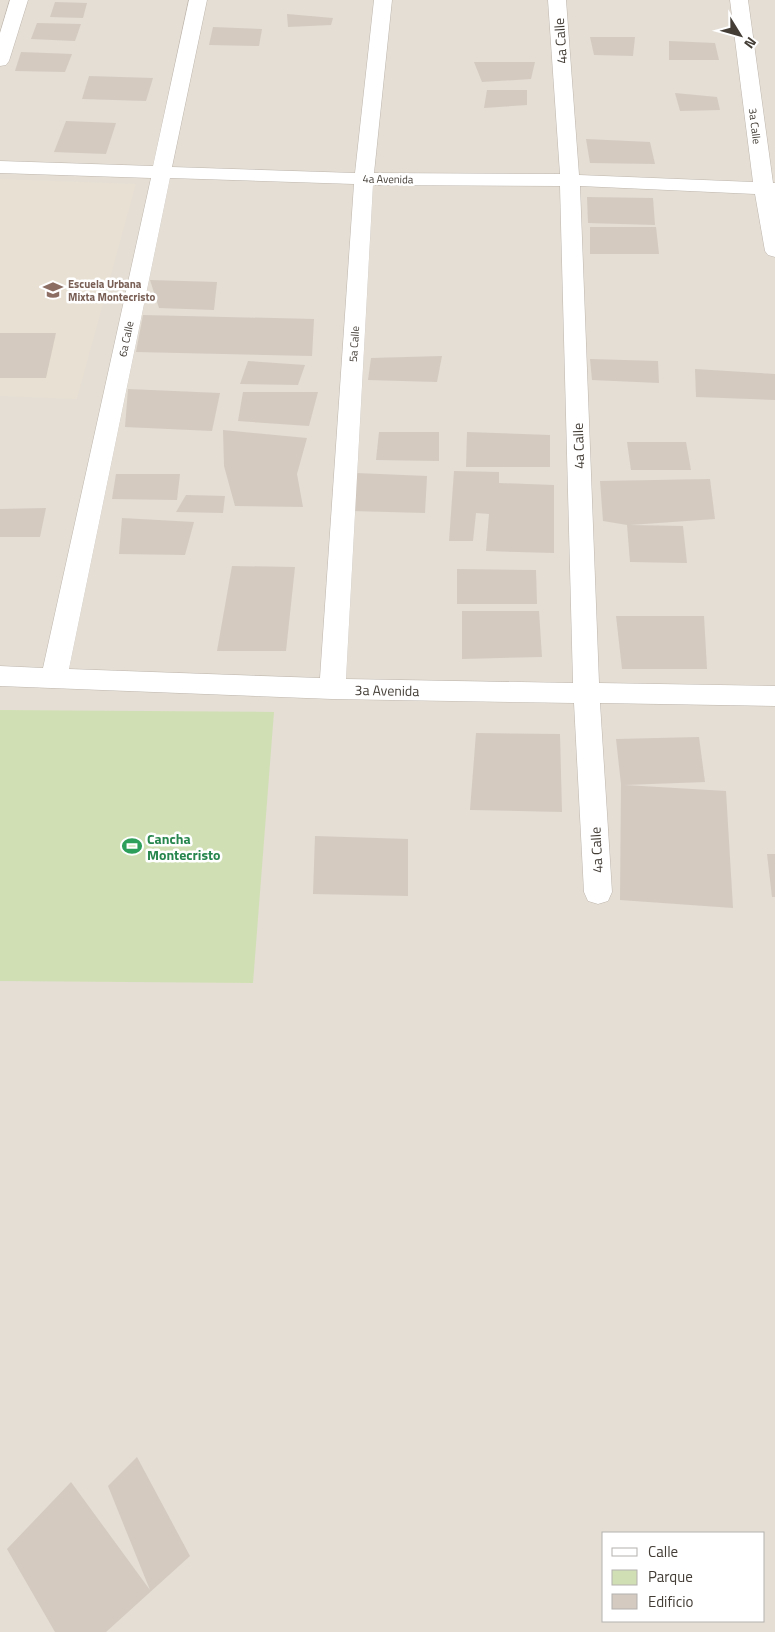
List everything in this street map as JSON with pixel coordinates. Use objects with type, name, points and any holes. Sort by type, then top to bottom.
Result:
[{"type":"street","points":[[0,61],[19,0]]},
{"type":"street","name":"6a Calle","points":[[54,678],[198,0]]},
{"type":"street","name":"5a Calle","points":[[332,689],[364,179],[383,0]]},
{"type":"street","name":"4a Calle","points":[[557,0],[570,180],[586,694],[598,892]]},
{"type":"street","name":"3a Calle","points":[[739,0],[769,189],[775,251]]},
{"type":"street","name":"4a Avenida","points":[[0,167],[364,179],[570,180],[769,189]]},
{"type":"street","name":"3a Avenida","points":[[0,676],[332,689],[775,696]]},
{"type":"shaded area","points":[[0,0],[775,0],[775,1632],[0,1632]]},
{"type":"shaded area","name":"Escuela Urbana Mixta Montecristo","points":[[0,179],[136,184],[77,399],[0,396]]},
{"type":"green space","name":"Cancha Montecristo","points":[[0,710],[274,712],[253,983],[0,981]]},
{"type":"building","points":[[55,2],[87,3],[83,18],[50,17]]},
{"type":"building","points":[[287,14],[333,18],[331,25],[288,27]]},
{"type":"building","points":[[37,23],[81,24],[75,41],[31,39]]},
{"type":"building","points":[[213,27],[262,29],[259,46],[209,45]]},
{"type":"building","points":[[590,37],[635,37],[633,56],[594,55]]},
{"type":"building","points":[[669,41],[715,43],[719,60],[669,60]]},
{"type":"building","points":[[21,52],[72,54],[65,72],[15,71]]},
{"type":"building","points":[[474,62],[535,62],[531,79],[482,82]]},
{"type":"building","points":[[89,76],[153,78],[146,101],[82,99]]},
{"type":"building","points":[[487,90],[527,90],[527,105],[484,108]]},
{"type":"building","points":[[675,93],[717,97],[720,110],[680,111]]},
{"type":"building","points":[[66,121],[116,123],[106,154],[54,152]]},
{"type":"building","points":[[586,139],[650,142],[655,164],[590,163]]},
{"type":"building","points":[[587,197],[653,198],[655,225],[588,223]]},
{"type":"building","points":[[590,227],[656,227],[659,254],[590,254]]},
{"type":"building","points":[[150,280],[217,282],[214,310],[159,308]]},
{"type":"building","points":[[143,315],[314,319],[312,356],[136,352]]},
{"type":"building","points":[[0,333],[56,333],[46,378],[0,378]]},
{"type":"building","points":[[442,356],[437,382],[368,380],[371,358]]},
{"type":"building","points":[[590,359],[658,361],[659,383],[592,380]]},
{"type":"building","points":[[248,361],[305,365],[298,385],[240,384]]},
{"type":"building","points":[[695,369],[775,374],[775,400],[696,397]]},
{"type":"building","points":[[128,389],[220,393],[212,431],[125,427]]},
{"type":"building","points":[[243,392],[318,392],[309,426],[238,421]]},
{"type":"building","points":[[223,430],[307,438],[297,474],[303,507],[235,506],[224,466]]},
{"type":"building","points":[[379,432],[439,432],[439,461],[376,460]]},
{"type":"building","points":[[467,432],[550,435],[550,467],[466,467]]},
{"type":"building","points":[[627,442],[686,442],[691,470],[631,470]]},
{"type":"building","points":[[454,471],[499,472],[499,483],[554,485],[554,553],[486,551],[489,514],[476,513],[473,541],[449,541]]},
{"type":"building","points":[[356,473],[427,476],[425,513],[351,511]]},
{"type":"building","points":[[116,474],[180,474],[177,500],[112,499]]},
{"type":"building","points":[[710,479],[715,519],[630,525],[683,526],[687,563],[630,562],[627,525],[603,521],[600,481]]},
{"type":"building","points":[[186,495],[225,496],[223,513],[176,512]]},
{"type":"building","points":[[46,508],[40,537],[0,537],[0,509]]},
{"type":"building","points":[[122,518],[194,522],[185,555],[119,554]]},
{"type":"building","points":[[232,566],[295,567],[286,651],[217,651]]},
{"type":"building","points":[[457,569],[536,570],[537,604],[457,604]]},
{"type":"building","points":[[462,611],[539,611],[542,657],[462,659]]},
{"type":"building","points":[[616,616],[704,616],[707,669],[622,669]]},
{"type":"building","points":[[476,733],[560,734],[562,812],[470,810]]},
{"type":"building","points":[[699,737],[705,782],[624,785],[726,791],[733,908],[620,900],[621,784],[616,739]]},
{"type":"building","points":[[315,836],[408,839],[408,896],[313,894]]},
{"type":"building","points":[[767,854],[775,854],[775,897],[772,897]]},
{"type":"building","points":[[137,1457],[190,1556],[106,1632],[55,1632],[7,1549],[71,1482],[150,1590],[108,1486]]},
{"type":"place","name":"Escuela Urbana Mixta Montecristo","points":[[53,290]]},
{"type":"place","name":"Cancha Montecristo","points":[[132,846]]}]
